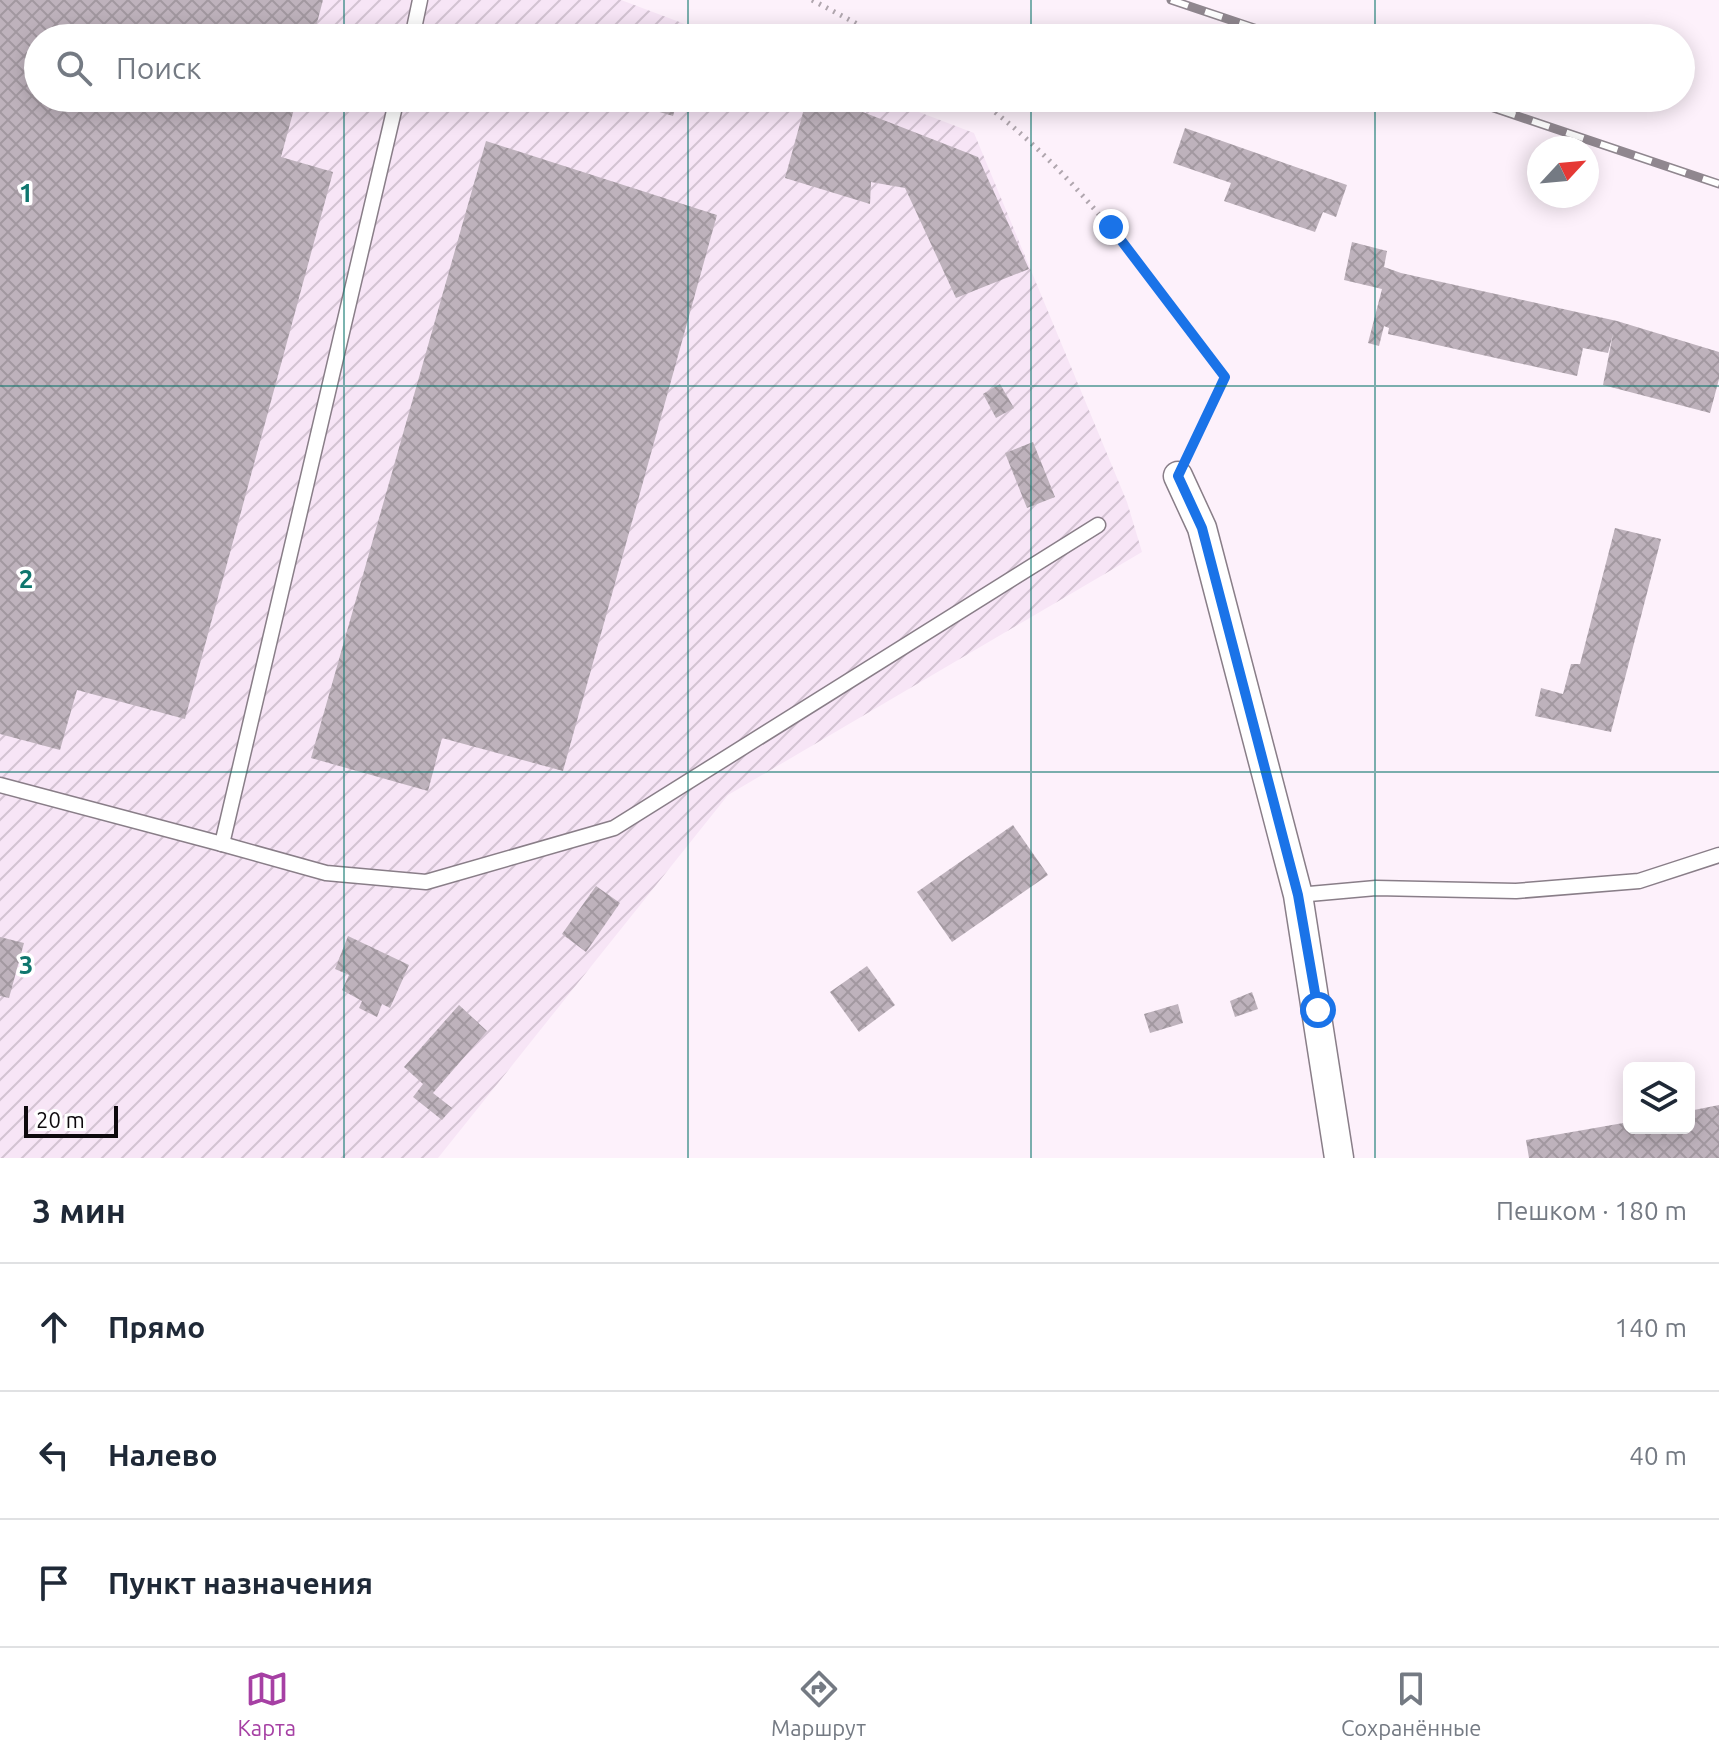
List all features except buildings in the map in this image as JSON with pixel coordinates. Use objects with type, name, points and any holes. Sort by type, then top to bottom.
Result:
[{"type":"street","points":[[1178,476],[1202,528],[1298,895],[1339,1158]]},
{"type":"lane","points":[[415,24],[420,0]]},
{"type":"lane","points":[[222,844],[394,112]]},
{"type":"lane","points":[[0,785],[326,873],[426,882],[614,828],[1098,525]]},
{"type":"lane","points":[[1298,895],[1376,888],[1516,891],[1639,881],[1719,855]]},
{"type":"path","points":[[812,0],[827,4],[861,24]]},
{"type":"path","points":[[995,112],[1023,132],[1111,227],[1225,377],[1178,476]]},
{"type":"shaded area","points":[[0,0],[621,0],[685,24],[24,24],[24,112],[919,112],[974,133],[1127,502],[1142,552],[728,795],[438,1158],[0,1158]]},
{"type":"railway","points":[[1171,0],[1242,24]]},
{"type":"railway","points":[[1506,112],[1719,184]]},
{"type":"route","points":[[1111,227],[1225,377],[1178,476],[1202,528],[1298,895],[1318,1010]]}]
